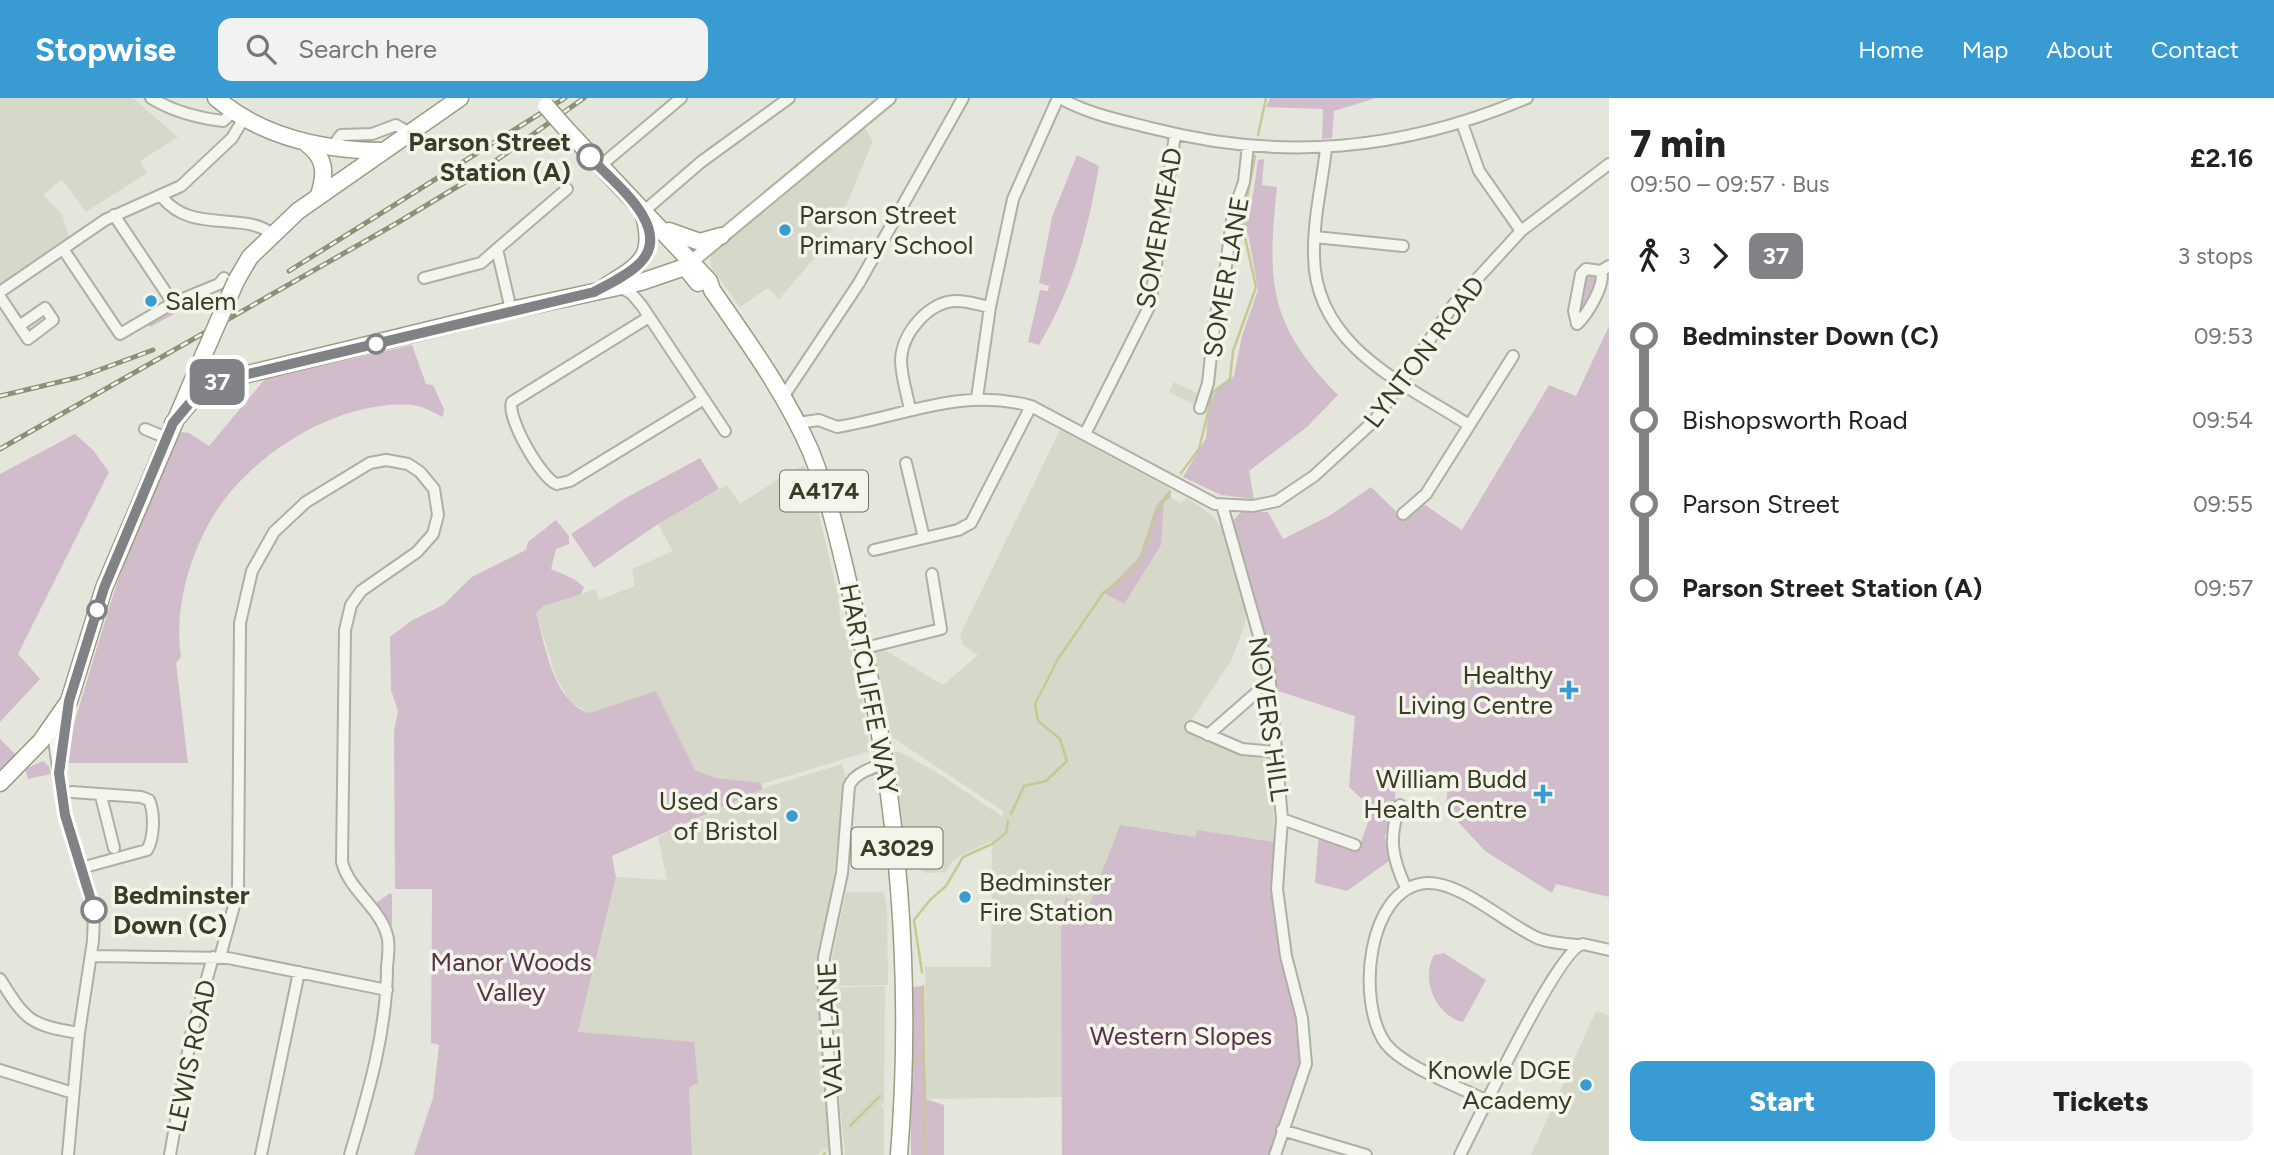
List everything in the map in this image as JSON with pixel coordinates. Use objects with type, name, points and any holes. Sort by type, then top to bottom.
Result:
[{"type":"highway","points":[[216,98],[273,134],[332,147],[381,151]]},
{"type":"highway","points":[[0,783],[52,727],[69,701],[104,588],[204,354],[230,280],[273,234],[318,195],[460,98]]},
{"type":"highway","points":[[542,102],[599,167],[643,212],[661,226],[694,241],[707,242],[720,236]]},
{"type":"highway","points":[[303,141],[322,160],[324,174],[318,195]]},
{"type":"highway","points":[[640,282],[641,262],[649,243],[643,212]]},
{"type":"highway","points":[[170,430],[199,392],[219,381],[511,310],[640,282],[689,263],[661,226]]},
{"type":"highway","points":[[594,292],[641,262]]},
{"type":"highway","name":"A4174","points":[[689,263],[700,286],[712,290],[783,397],[804,439]]},
{"type":"highway","points":[[204,354],[203,374],[207,379],[219,381]]},
{"type":"highway","name":"HARTCLIFFE WAY","points":[[804,439],[839,546],[865,648],[887,764],[898,859],[903,979],[899,1155]]},
{"type":"main road","points":[[689,263],[889,98]]},
{"type":"street","points":[[151,98],[195,117],[223,121],[238,111]]},
{"type":"street","points":[[599,167],[681,98]]},
{"type":"street","points":[[643,212],[701,162],[789,98]]},
{"type":"street","points":[[783,397],[859,282],[963,98]]},
{"type":"street","points":[[977,398],[990,307],[1013,199],[1059,98],[1091,113],[1175,135],[1253,146],[1326,149],[1401,138],[1462,122],[1527,98]]},
{"type":"street","points":[[19,326],[0,294],[114,215],[162,197],[196,175],[232,138],[238,111]]},
{"type":"street","points":[[1462,122],[1479,171],[1521,232]]},
{"type":"street","points":[[332,147],[341,135],[372,134],[401,125],[410,133]]},
{"type":"street","name":"SOMERMEAD","points":[[1085,434],[1150,305],[1175,135]]},
{"type":"street","name":"SOMER LANE","points":[[1200,408],[1208,383],[1214,318],[1224,280],[1233,213],[1253,146]]},
{"type":"street","points":[[1326,149],[1315,237],[1318,288],[1331,318],[1360,355],[1469,425]]},
{"type":"street","name":"LYNTON ROAD","points":[[1222,505],[1265,504],[1288,495],[1359,437],[1375,421],[1454,304],[1521,232],[1609,163]]},
{"type":"street","points":[[424,278],[481,263],[567,189]]},
{"type":"street","points":[[162,197],[174,211],[235,225],[255,225],[273,234]]},
{"type":"street","points":[[114,215],[173,303]]},
{"type":"street","points":[[1315,237],[1403,246]]},
{"type":"street","points":[[62,249],[120,334],[173,303],[230,280]]},
{"type":"street","points":[[497,249],[511,310]]},
{"type":"street","points":[[1605,268],[1592,309],[1577,324],[1574,311],[1581,274],[1586,269],[1605,268]]},
{"type":"street","points":[[640,282],[642,306]]},
{"type":"street","points":[[619,287],[631,293],[642,306],[725,431]]},
{"type":"street","points":[[910,409],[901,359],[906,337],[913,327],[930,311],[953,301],[990,307]]},
{"type":"street","points":[[649,317],[512,402],[511,417],[546,478],[557,484],[570,481],[704,399]]},
{"type":"street","points":[[1403,514],[1426,494],[1513,356]]},
{"type":"street","points":[[797,423],[815,420],[836,427],[910,409],[977,398],[1031,406],[1192,492],[1222,505]]},
{"type":"street","points":[[874,550],[965,527],[974,519],[1031,406]]},
{"type":"street","points":[[804,439],[815,420]]},
{"type":"street","points":[[145,429],[170,430]]},
{"type":"street","name":"LEWIS ROAD","points":[[170,1155],[191,1035],[238,891],[240,622],[252,571],[274,532],[306,502],[370,463],[382,460],[399,461],[416,469],[433,489],[437,524],[423,547],[355,597],[346,620],[342,862],[346,875],[387,933],[387,990],[369,1090],[350,1155]]},
{"type":"street","points":[[906,463],[923,538]]},
{"type":"street","name":"NOVERS HILL","points":[[1222,505],[1269,670],[1274,752],[1282,819],[1355,845]]},
{"type":"street","points":[[865,648],[941,629],[932,574]]},
{"type":"street","points":[[1208,735],[1256,693]]},
{"type":"street","points":[[59,773],[69,701]]},
{"type":"street","points":[[52,727],[65,815],[94,914],[92,956],[79,1033],[68,1155]]},
{"type":"street","points":[[1191,727],[1242,749],[1274,752]]},
{"type":"street","points":[[27,755],[44,753],[50,757],[59,773]]},
{"type":"street","name":"VALE LANE","points":[[836,1155],[823,980],[824,957],[842,873],[851,779],[873,767],[887,764]]},
{"type":"street","points":[[72,792],[101,796],[138,796],[149,800],[152,811],[151,844],[143,853],[121,855],[81,868]]},
{"type":"street","points":[[101,796],[114,848]]},
{"type":"street","points":[[1400,806],[1392,830],[1391,848],[1406,888]]},
{"type":"street","points":[[1275,1155],[1306,1064],[1302,1018],[1286,956],[1277,889],[1282,819]]},
{"type":"street","points":[[1487,1101],[1395,1052],[1378,1029],[1370,993],[1370,968],[1387,905],[1406,888],[1427,883],[1447,886],[1538,938],[1577,945],[1587,943],[1609,950]]},
{"type":"street","points":[[1460,1155],[1530,1018],[1568,954],[1577,945]]},
{"type":"street","points":[[92,956],[217,957],[387,990]]},
{"type":"street","points":[[261,1155],[299,972]]},
{"type":"street","points":[[0,979],[16,1005],[32,1021],[43,1027],[79,1033]]},
{"type":"street","points":[[0,1070],[73,1093]]},
{"type":"street","points":[[1282,1130],[1339,1151],[1366,1155]]},
{"type":"shaded area","points":[[0,98],[133,98],[178,137],[140,161],[147,173],[86,212],[62,179],[43,195],[62,214],[69,237],[0,284]]},
{"type":"shaded area","name":"Parson Street Primary School","points":[[865,128],[873,141],[846,206],[814,259],[779,299],[768,288],[740,307],[711,267],[710,254]]},
{"type":"shaded area","points":[[1174,382],[1199,394],[1197,406],[1169,392]]},
{"type":"shaded area","points":[[1060,430],[1170,489],[1156,506],[1139,557],[1104,593],[1124,604],[1161,538],[1164,501],[1171,498],[1180,503],[1187,498],[1212,515],[1221,527],[1246,611],[1245,623],[1232,659],[1186,728],[1267,761],[1272,767],[1274,842],[1197,831],[1195,837],[1089,907],[1065,897],[1061,930],[1062,1097],[926,1099],[925,967],[991,967],[992,841],[965,853],[952,862],[946,872],[926,873],[902,858],[894,752],[900,752],[936,772],[1003,817],[1003,811],[892,737],[874,651],[883,649],[943,685],[978,655],[963,645],[960,635]]},
{"type":"shaded area","points":[[804,466],[812,486],[838,594],[841,627],[845,629],[857,668],[870,751],[765,783],[743,783],[715,778],[695,770],[656,692],[589,713],[570,702],[556,677],[536,613],[544,606],[596,589],[599,600],[635,586],[632,569],[673,551],[658,524],[727,485],[740,504],[791,471]]},
{"type":"shaded area","points":[[842,764],[845,775],[832,892],[819,961],[830,1108],[830,1154],[826,1148],[818,1155],[692,1155],[689,1086],[578,1033],[616,877],[667,880],[658,837],[767,787]]},
{"type":"shaded area","points":[[846,892],[883,892],[887,906],[888,985],[830,986],[832,958]]},
{"type":"shaded area","points":[[885,986],[884,1103],[880,1106],[884,1107],[884,1155],[845,1155],[828,988]]},
{"type":"shaded area","name":"Knowle DGE Academy","points":[[1596,1011],[1609,1015],[1609,1155],[1531,1155]]},
{"type":"green space","points":[[1270,98],[1376,98],[1334,111],[1332,138],[1322,139],[1323,109],[1266,107]]},
{"type":"green space","points":[[1077,155],[1099,166],[1095,190],[1078,258],[1061,302],[1039,345],[1028,342],[1040,290],[1048,291],[1049,286],[1039,283],[1052,217]]},
{"type":"green space","points":[[1264,159],[1262,185],[1277,187],[1272,250],[1273,276],[1285,323],[1315,370],[1338,395],[1307,427],[1249,471],[1254,499],[1221,495],[1183,477],[1206,438],[1208,413],[1216,390],[1234,376],[1242,336],[1258,290],[1249,238],[1242,220],[1253,195],[1258,160]]},
{"type":"green space","points":[[1590,272],[1599,280],[1584,311],[1579,307],[1585,276]]},
{"type":"green space","points":[[186,303],[195,303],[150,327],[148,324]]},
{"type":"green space","points":[[1609,326],[1609,897],[1556,884],[1552,893],[1485,851],[1446,809],[1448,781],[1396,776],[1395,804],[1385,836],[1389,861],[1347,891],[1315,883],[1319,832],[1358,850],[1373,809],[1349,787],[1355,716],[1275,690],[1267,642],[1231,523],[1241,512],[1268,512],[1283,539],[1329,516],[1371,487],[1404,519],[1422,503],[1462,530],[1549,385],[1576,396]]},
{"type":"green space","points":[[412,345],[426,384],[433,385],[444,409],[443,417],[413,405],[385,405],[329,420],[276,450],[252,470],[232,491],[206,529],[186,583],[180,620],[181,657],[176,663],[188,763],[69,763],[65,766],[65,753],[115,589],[144,509],[181,432],[189,433],[209,446],[265,379]]},
{"type":"green space","points":[[75,434],[93,450],[109,472],[18,654],[40,679],[0,722],[0,474]]},
{"type":"green space","points":[[700,458],[719,489],[658,524],[594,568],[571,534],[624,499]]},
{"type":"green space","points":[[1170,489],[1171,498],[1164,501],[1161,545],[1124,604],[1104,593],[1139,557],[1156,506]]},
{"type":"green space","name":"Manor Woods Valley","points":[[556,520],[569,536],[569,544],[556,549],[551,569],[574,579],[584,587],[581,594],[544,606],[536,613],[552,670],[567,697],[577,707],[589,713],[656,691],[695,770],[715,778],[761,783],[763,789],[612,856],[616,877],[578,1032],[694,1042],[698,1083],[689,1087],[692,1155],[414,1155],[433,1098],[439,1045],[431,1043],[432,889],[395,889],[394,731],[398,711],[391,690],[390,637],[411,621],[443,605],[472,577],[526,550],[528,542]]},
{"type":"green space","points":[[0,739],[17,756],[0,774]]},
{"type":"green space","points":[[43,761],[49,766],[51,774],[28,779],[25,769]]},
{"type":"green space","name":"Western Slopes","points":[[1120,825],[1195,837],[1197,830],[1274,842],[1277,933],[1300,1019],[1302,1065],[1271,1155],[1062,1155],[1061,930],[1065,897],[1089,906]]},
{"type":"green space","points":[[390,893],[392,895],[392,927],[376,903]]},
{"type":"green space","points":[[1444,953],[1486,980],[1463,1022],[1445,1012],[1433,995],[1430,985],[1430,965],[1434,955]]},
{"type":"green space","points":[[923,986],[926,1099],[944,1105],[944,1155],[911,1155],[910,987]]},
{"type":"waterway","points":[[1258,135],[1266,98]]},
{"type":"waterway","points":[[1181,473],[1199,449],[1213,392],[1230,379],[1233,351],[1256,287],[1240,215],[1247,198],[1255,156]]},
{"type":"waterway","points":[[1011,814],[1024,786],[1046,781],[1067,761],[1060,739],[1038,721],[1035,704],[1058,659],[1104,592],[1132,572],[1142,556],[1156,512],[1170,492]]},
{"type":"waterway","points":[[922,972],[914,920],[946,886],[963,857],[992,844],[1006,833],[1008,821]]},
{"type":"waterway","points":[[913,1063],[924,1053],[923,986]]},
{"type":"waterway","points":[[924,1053],[925,1155]]},
{"type":"waterway","points":[[850,1126],[880,1096]]},
{"type":"railway","points":[[289,271],[565,98]]},
{"type":"railway","points":[[0,449],[397,223],[470,179],[584,98]]},
{"type":"railway","points":[[0,396],[80,377],[153,350]]},
{"type":"bus line","name":"37","points":[[94,910],[65,815],[59,773],[69,701],[104,588],[173,423],[199,392],[219,381],[594,292],[612,282],[641,262],[648,249],[649,234],[643,212],[590,157]]},
{"type":"place","name":"Parson Street Station (A)","points":[[590,157]]},
{"type":"place","name":"Parson Street Primary School","points":[[785,230]]},
{"type":"place","name":"Salem","points":[[151,301]]},
{"type":"place","name":"Healthy Living Centre","points":[[1569,690]]},
{"type":"place","name":"William Budd Health Centre","points":[[1543,794]]},
{"type":"place","name":"Used Cars of Bristol","points":[[792,816]]},
{"type":"place","name":"Bedminster Fire Station","points":[[965,897]]},
{"type":"place","name":"Bedminster Down (C)","points":[[94,910]]},
{"type":"place","name":"Knowle DGE Academy","points":[[1586,1085]]}]
